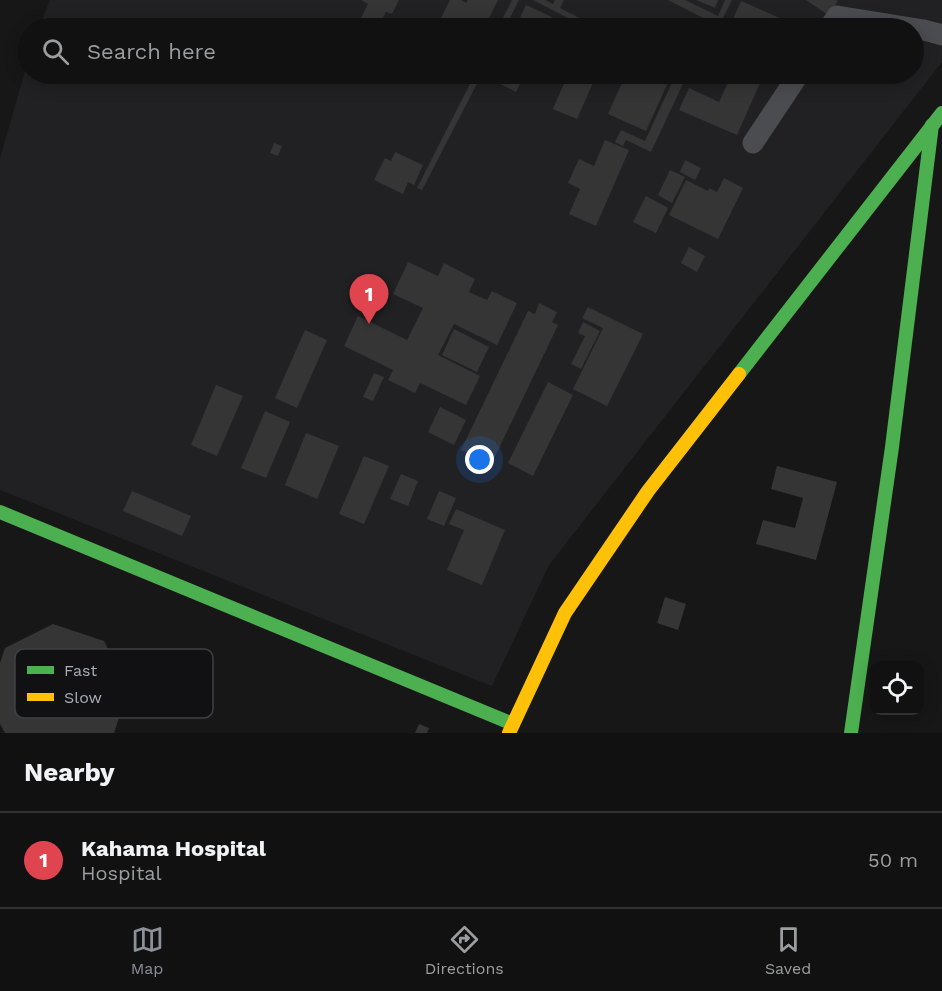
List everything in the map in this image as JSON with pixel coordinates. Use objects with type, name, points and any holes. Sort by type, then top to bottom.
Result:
[{"type":"street","points":[[924,30],[942,35]]},
{"type":"street","points":[[753,143],[792,84]]},
{"type":"street","points":[[0,512],[511,729],[566,613],[648,491],[942,113]]},
{"type":"street","points":[[851,733],[892,447],[932,125]]},
{"type":"shaded area","points":[[50,0],[942,0],[942,62],[549,565],[492,686],[0,490],[0,158],[21,84],[924,84],[924,18],[43,18]]},
{"type":"building","points":[[361,0],[399,0],[392,14],[386,12],[383,18],[361,18],[368,4]]},
{"type":"building","points":[[450,0],[461,0],[466,3],[468,0],[498,0],[489,18],[441,18]]},
{"type":"building","points":[[512,0],[519,0],[510,18],[503,18]]},
{"type":"building","points":[[533,0],[545,0],[553,4],[555,0],[564,0],[560,8],[580,18],[568,18]]},
{"type":"building","points":[[668,0],[685,0],[718,16],[725,0],[732,0],[723,18],[703,18]]},
{"type":"building","points":[[696,0],[718,0],[715,8]]},
{"type":"building","points":[[806,0],[836,0],[838,1],[828,15]]},
{"type":"building","points":[[741,1],[780,18],[733,18]]},
{"type":"building","points":[[526,5],[552,17],[551,18],[520,18]]},
{"type":"building","points":[[470,84],[477,84],[422,190],[417,188]]},
{"type":"building","points":[[501,84],[520,84],[516,92]]},
{"type":"building","points":[[564,84],[593,84],[577,119],[553,109]]},
{"type":"building","points":[[622,84],[667,84],[646,131],[608,114]]},
{"type":"building","points":[[671,84],[683,84],[651,152],[626,140],[623,146],[615,142],[621,130],[645,141]]},
{"type":"building","points":[[727,84],[760,84],[737,135],[679,110],[689,88],[719,102]]},
{"type":"building","points":[[605,140],[629,150],[596,226],[569,214],[580,189],[568,183],[579,159],[594,166]]},
{"type":"building","points":[[274,143],[282,146],[278,156],[270,153]]},
{"type":"building","points":[[395,152],[423,165],[414,185],[408,182],[403,194],[374,180],[385,158],[391,161]]},
{"type":"building","points":[[685,160],[701,168],[695,180],[680,172]]},
{"type":"building","points":[[670,170],[685,177],[672,203],[658,195]]},
{"type":"building","points":[[724,178],[743,188],[718,239],[669,215],[686,180],[708,191],[709,188],[717,192]]},
{"type":"building","points":[[646,196],[668,208],[656,233],[633,222]]},
{"type":"building","points":[[689,247],[705,256],[697,272],[681,263]]},
{"type":"building","points":[[408,262],[438,276],[444,263],[475,279],[469,292],[487,300],[492,291],[517,303],[497,345],[454,324],[438,355],[480,376],[466,405],[420,383],[415,393],[388,380],[393,370],[344,346],[358,316],[407,340],[423,308],[393,294]]},
{"type":"building","points":[[539,303],[557,312],[552,322],[558,325],[491,465],[461,450],[528,311],[535,314]]},
{"type":"building","points":[[588,307],[643,334],[607,406],[573,389],[603,328],[582,318]]},
{"type":"building","points":[[583,322],[600,331],[581,369],[571,364],[585,336],[578,333]]},
{"type":"building","points":[[454,329],[489,347],[477,372],[442,355]]},
{"type":"building","points":[[305,330],[327,340],[297,408],[275,398]]},
{"type":"building","points":[[374,373],[384,377],[373,401],[363,397]]},
{"type":"building","points":[[548,382],[573,395],[533,476],[508,463]]},
{"type":"building","points":[[216,385],[243,396],[217,456],[191,445]]},
{"type":"building","points":[[440,407],[466,420],[454,445],[428,432]]},
{"type":"building","points":[[265,411],[290,422],[266,478],[241,468]]},
{"type":"building","points":[[306,433],[339,446],[317,499],[285,485]]},
{"type":"building","points":[[364,456],[389,466],[364,524],[339,514]]},
{"type":"building","points":[[777,466],[837,482],[816,560],[756,544],[763,520],[795,528],[803,498],[771,489]]},
{"type":"building","points":[[401,474],[418,481],[408,506],[390,499]]},
{"type":"building","points":[[132,491],[191,516],[182,536],[123,511]]},
{"type":"building","points":[[439,491],[456,498],[444,526],[427,519]]},
{"type":"building","points":[[456,509],[505,530],[482,585],[447,570],[464,530],[449,524]]},
{"type":"building","points":[[665,597],[686,604],[678,630],[657,623]]},
{"type":"building","points":[[53,624],[104,641],[108,649],[15,649],[15,718],[119,718],[114,733],[5,733],[0,724],[0,663],[5,648]]},
{"type":"building","points":[[419,724],[429,728],[427,733],[415,733]]},
{"type":"traffic: fast","points":[[739,374],[942,113]]},
{"type":"traffic: fast","points":[[851,733],[892,447],[932,125]]},
{"type":"traffic: fast","points":[[0,512],[513,724]]},
{"type":"traffic: slow","points":[[509,733],[565,613],[648,491],[739,374]]},
{"type":"place","name":"Kahama Hospital","points":[[369,324]]}]
